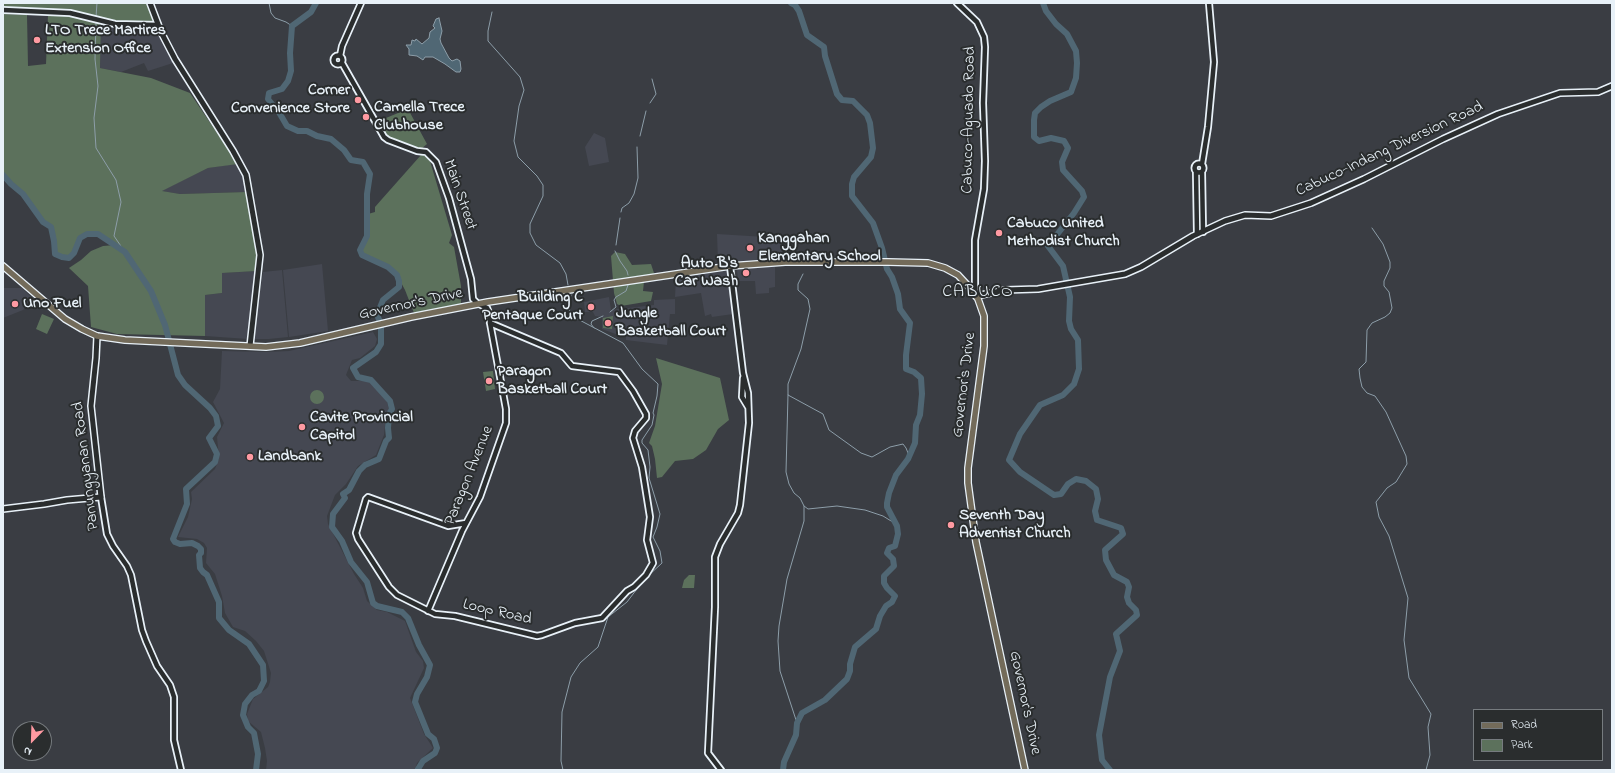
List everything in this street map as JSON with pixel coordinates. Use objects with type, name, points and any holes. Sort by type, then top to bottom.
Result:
[{"type":"main road","points":[[150,3],[158,25],[175,59],[233,150],[246,175],[260,255],[250,346]]},
{"type":"main road","name":"Cabuco-Indang Diversion Road","points":[[976,295],[1005,290],[1030,290],[1107,278],[1128,273],[1197,234],[1235,217],[1245,215],[1271,216],[1312,203],[1466,128],[1531,102],[1562,93],[1598,92],[1612,86]]},
{"type":"main road","name":"Governor's Drive","points":[[3,266],[65,319],[97,336],[118,340],[271,347],[461,307],[730,266],[785,262],[922,262],[941,266],[961,278],[976,295],[984,316],[985,340],[968,468],[968,489],[976,542],[1025,770]]},
{"type":"main road","name":"Panungyanan Road","points":[[97,336],[91,406],[101,497]]},
{"type":"main road","points":[[3,509],[101,497]]},
{"type":"street","points":[[340,56],[342,46],[361,3]]},
{"type":"street","name":"Cabuco-Aguado Road","points":[[957,3],[977,22],[984,37],[985,47],[984,189],[975,240],[976,295]]},
{"type":"street","points":[[1203,232],[1199,172],[1195,167],[1200,164],[1202,158],[1208,127],[1214,62],[1209,3]]},
{"type":"street","points":[[3,10],[70,13],[115,24],[158,25]]},
{"type":"street","name":"Main Street","points":[[342,63],[338,65],[334,62],[336,57],[340,56],[342,63],[384,137],[417,151],[426,152],[436,162],[449,198],[472,279],[473,299]]},
{"type":"street","points":[[1197,234],[1199,172],[1204,168],[1200,164]]},
{"type":"street","points":[[721,770],[708,752],[715,607],[715,556],[720,544],[738,513],[749,423],[748,407],[742,397],[743,373],[730,266]]},
{"type":"street","points":[[461,307],[470,304],[473,299],[479,304],[488,308],[490,302]]},
{"type":"street","name":"Paragon Avenue","points":[[428,611],[466,523],[480,497],[506,423],[506,409],[488,308]]},
{"type":"street","name":"Loop Road","points":[[466,523],[448,526],[368,497],[366,499],[357,530],[358,539],[392,591],[428,611],[533,635],[542,635],[574,623],[602,618],[616,604],[626,590],[634,587],[641,580],[650,570],[652,563],[647,540],[650,517],[642,467],[633,438],[635,431],[646,418],[646,414],[633,391],[619,372],[572,366],[560,353],[490,323]]},
{"type":"street","name":"Panungyanan Road","points":[[101,497],[107,534],[131,575],[142,630],[146,642],[157,666],[170,685],[174,697],[174,740],[181,770]]},
{"type":"shaded area","points":[[101,24],[114,27],[156,29],[173,63],[148,71],[144,63],[121,72],[100,68]]},
{"type":"shaded area","points":[[594,133],[605,138],[609,162],[589,166],[585,147]]},
{"type":"shaded area","points":[[240,163],[249,191],[180,194],[161,191],[208,168]]},
{"type":"shaded area","name":"Kanggahan Elementary School","points":[[717,234],[782,238],[783,259],[718,262]]},
{"type":"shaded area","points":[[322,264],[328,331],[289,337],[283,270]]},
{"type":"shaded area","points":[[775,266],[775,287],[769,288],[769,293],[756,294],[755,281],[738,281],[737,269]]},
{"type":"shaded area","points":[[282,270],[288,337],[253,339],[263,272]]},
{"type":"shaded area","points":[[257,271],[248,339],[205,336],[205,295],[222,293],[222,273]]},
{"type":"shaded area","points":[[727,271],[733,314],[712,317],[711,314],[705,316],[701,293],[675,297],[676,278]]},
{"type":"shaded area","name":"Uno Fuel","points":[[3,288],[22,288],[32,298],[23,310],[3,318]]},
{"type":"shaded area","points":[[609,297],[611,310],[654,305],[654,300],[675,299],[675,314],[670,314],[667,345],[626,340],[626,337],[602,329],[602,317],[595,316],[593,312],[585,312],[584,302]]},
{"type":"shaded area","points":[[373,332],[377,339],[375,346],[360,358],[352,360],[346,375],[351,381],[369,381],[386,398],[389,409],[386,416],[384,435],[376,455],[358,466],[346,484],[335,495],[327,516],[328,524],[363,588],[367,601],[377,610],[387,612],[405,621],[416,652],[423,661],[424,668],[410,698],[424,734],[433,748],[417,763],[415,770],[266,770],[267,761],[261,732],[248,721],[247,714],[253,699],[268,687],[270,682],[271,673],[264,651],[245,631],[233,627],[225,613],[222,596],[215,574],[206,563],[207,548],[204,543],[197,539],[178,537],[188,517],[192,499],[191,492],[215,469],[219,458],[217,437],[224,423],[213,402],[220,389],[222,351],[289,351]]},
{"type":"green space","points":[[3,3],[148,3],[155,23],[111,22],[72,11],[23,10],[3,7]]},
{"type":"green space","points":[[3,14],[27,15],[28,66],[46,64],[48,15],[69,16],[101,24],[100,68],[151,78],[190,93],[238,164],[208,168],[162,191],[180,194],[246,192],[257,258],[257,271],[222,273],[222,293],[205,295],[205,336],[117,334],[91,327],[88,286],[69,268],[91,251],[103,246],[115,245],[98,234],[87,234],[80,238],[74,253],[69,258],[55,254],[54,241],[50,227],[43,222],[23,194],[3,175]]},
{"type":"green space","points":[[408,109],[427,144],[421,149],[388,138],[384,135],[378,124],[381,120]]},
{"type":"green space","points":[[421,155],[427,156],[430,161],[452,235],[449,243],[454,247],[461,286],[461,305],[414,313],[397,275],[388,267],[362,255],[360,250],[367,236],[368,214],[375,212],[375,207]]},
{"type":"green space","points":[[615,252],[625,254],[632,265],[651,264],[654,273],[644,282],[643,291],[653,292],[651,301],[621,306],[617,304],[614,293],[611,256]]},
{"type":"green space","points":[[42,314],[54,319],[47,334],[36,329]]},
{"type":"green space","name":"Jungle Basketball Court","points":[[613,316],[612,329],[603,328],[603,318]]},
{"type":"green space","points":[[656,358],[720,378],[729,420],[718,429],[706,450],[693,459],[675,461],[662,477],[657,478],[655,459],[652,446],[649,443],[655,426],[662,384]]},
{"type":"green space","name":"Paragon Basketball Court","points":[[493,371],[495,389],[486,391],[483,372]]},
{"type":"green space","points":[[317,390],[322,392],[324,397],[322,402],[317,404],[312,402],[310,397],[312,392]]},
{"type":"green space","points":[[689,575],[695,575],[694,588],[682,588],[684,580]]},
{"type":"water","points":[[439,18],[442,31],[440,39],[441,43],[452,61],[457,59],[460,61],[460,72],[456,72],[433,57],[425,57],[423,60],[417,56],[409,55],[409,49],[406,45],[411,45],[412,40],[415,41],[416,39],[422,44],[429,38],[430,32],[435,28],[433,26],[436,19]]},
{"type":"waterway","points":[[96,17],[97,3]]},
{"type":"waterway","points":[[269,3],[271,13],[275,18],[292,26]]},
{"type":"waterway","points":[[316,3],[311,12],[292,26],[290,53],[291,71],[288,81],[282,89],[269,93],[268,99],[287,126],[298,131],[307,131],[317,136],[331,139],[344,150],[351,160],[363,162],[370,174],[367,194],[367,236],[360,250],[362,255],[388,267],[397,275],[399,281],[399,287],[383,300],[377,315],[381,324],[381,344],[376,352],[353,368],[358,377],[371,380],[390,401],[392,409],[389,414],[389,438],[386,441],[379,459],[365,465],[359,471],[349,490],[343,494],[345,498],[333,514],[332,527],[342,541],[351,562],[367,582],[373,603],[377,606],[402,612],[408,618],[419,645],[430,665],[427,677],[417,694],[415,702],[428,734],[434,739],[437,748],[435,753],[423,761],[418,769],[419,770]]},
{"type":"waterway","points":[[783,770],[784,762],[796,735],[797,723],[802,713],[825,700],[847,679],[855,647],[876,629],[880,616],[895,596],[884,583],[884,576],[894,566],[893,559],[887,553],[889,548],[895,546],[898,534],[897,526],[887,507],[887,503],[896,475],[908,459],[915,443],[916,425],[920,415],[922,394],[921,378],[914,372],[906,369],[906,355],[910,323],[900,309],[898,294],[892,277],[887,269],[882,248],[873,223],[852,196],[852,184],[854,177],[871,157],[873,148],[870,123],[867,115],[853,101],[842,100],[837,94],[825,56],[824,47],[807,35],[799,11],[795,5],[791,3]]},
{"type":"waterway","points":[[1043,3],[1046,11],[1056,24],[1067,34],[1076,51],[1076,78],[1071,92],[1050,101],[1035,113],[1034,137],[1039,141],[1051,138],[1064,141],[1068,148],[1062,162],[1063,170],[1082,191],[1084,197],[1074,213],[1048,246],[1063,266],[1070,297],[1069,321],[1071,329],[1078,340],[1079,369],[1074,384],[1063,395],[1040,405],[1020,434],[1009,460],[1020,472],[1054,495],[1061,494],[1068,484],[1076,479],[1086,481],[1096,489],[1098,499],[1095,511],[1097,520],[1121,528],[1123,534],[1105,550],[1106,560],[1114,575],[1127,582],[1129,587],[1127,597],[1129,603],[1136,610],[1137,615],[1116,634],[1120,651],[1110,677],[1099,735],[1102,760],[1110,770]]},
{"type":"waterway","points":[[492,12],[488,31],[488,41],[520,77],[524,90],[519,106],[514,141],[518,157],[537,176],[543,185],[543,196],[530,224],[530,233],[536,245],[560,263],[566,274],[568,285]]},
{"type":"waterway","points":[[96,23],[95,59],[98,86],[94,118],[96,148],[116,180],[121,202],[114,236],[125,252]]},
{"type":"waterway","points":[[650,103],[656,94],[652,79]]},
{"type":"waterway","points":[[640,136],[646,111]]},
{"type":"waterway","points":[[621,212],[622,208],[629,203],[634,194],[638,178],[637,147]]},
{"type":"waterway","points":[[3,175],[23,194],[43,222],[51,227],[55,254],[69,258],[74,253],[80,238],[87,234],[98,234],[125,252],[151,291],[165,325],[178,375],[185,385],[210,408],[216,416],[218,426],[209,438],[217,454],[215,462],[186,489],[187,504],[173,539],[175,542],[180,544],[192,543],[201,549],[201,553],[199,555],[200,568],[207,575],[219,602],[219,618],[229,630],[249,644],[263,665],[264,681],[259,691],[252,695],[245,704],[243,715],[248,727],[254,733],[258,754],[256,770]]},
{"type":"waterway","points":[[616,245],[620,218]]},
{"type":"waterway","points":[[1372,228],[1383,244],[1390,262],[1390,268],[1384,281],[1384,286],[1389,292],[1392,308],[1390,313],[1372,323],[1367,330],[1366,362],[1359,369],[1362,387],[1367,393],[1375,396],[1386,412],[1406,456],[1407,464],[1396,482],[1387,488],[1376,502],[1379,517],[1389,536],[1408,598],[1404,640],[1409,678],[1431,714],[1428,727],[1430,755],[1426,770]]},
{"type":"waterway","points":[[615,251],[628,275]]},
{"type":"waterway","points":[[803,274],[798,284],[798,290],[808,299],[810,309],[801,349],[788,384],[788,395],[823,414],[829,430],[861,453],[872,457],[890,447],[903,444],[908,453],[907,461]]},
{"type":"waterway","points":[[610,312],[616,307],[614,300],[626,291],[628,285]]},
{"type":"waterway","points":[[571,295],[569,303],[570,315],[623,343],[642,369],[658,384],[652,425],[642,440],[642,443],[648,450],[650,467],[649,478],[660,514],[653,537],[660,551],[662,563],[648,576]]},
{"type":"waterway","points":[[594,328],[591,324],[592,321],[603,316]]},
{"type":"waterway","points":[[788,395],[786,472],[789,484],[794,493],[800,498],[804,506],[804,521],[787,579],[778,641],[780,671],[797,723]]},
{"type":"waterway","points":[[804,506],[808,509],[837,506],[865,510],[883,516],[896,524]]},
{"type":"waterway","points":[[563,770],[561,761],[562,712],[571,677],[580,663],[598,647],[608,617],[627,602],[643,581]]},
{"type":"place","name":"LTO Trece Martires Extension Office","points":[[37,40]]},
{"type":"place","name":"Corner Convenience Store","points":[[358,100]]},
{"type":"place","name":"Camella Trece Clubhouse","points":[[366,117]]},
{"type":"place","name":"Cabuco United Methodist Church","points":[[999,233]]},
{"type":"place","name":"Kanggahan Elementary School","points":[[750,248]]},
{"type":"place","name":"Auto B's Car Wash","points":[[746,273]]},
{"type":"place","name":"Uno Fuel","points":[[15,304]]},
{"type":"place","name":"Building C Pentaque Court","points":[[591,307]]},
{"type":"place","name":"Jungle Basketball Court","points":[[608,323]]},
{"type":"place","name":"Paragon Basketball Court","points":[[489,381]]},
{"type":"place","name":"Cavite Provincial Capitol","points":[[302,427]]},
{"type":"place","name":"Landbank","points":[[250,457]]},
{"type":"place","name":"Seventh Day Adventist Church","points":[[951,525]]},
{"type":"district","name":"CABUCO","points":[[978,293]]}]
